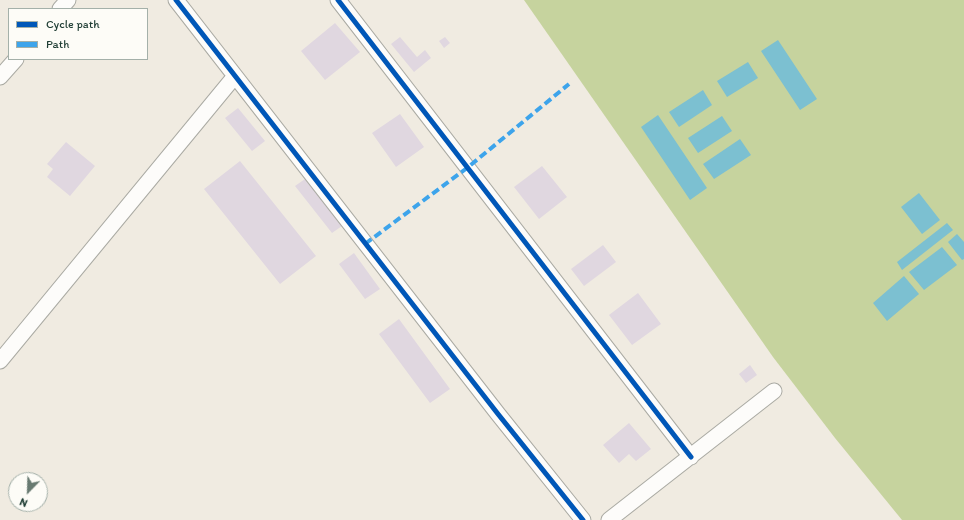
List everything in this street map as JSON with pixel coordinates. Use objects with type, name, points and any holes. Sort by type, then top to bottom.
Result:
[{"type":"street","points":[[61,8],[68,0]]},
{"type":"street","points":[[176,0],[474,383],[583,520]]},
{"type":"street","points":[[338,0],[691,457]]},
{"type":"street","points":[[0,77],[15,60]]},
{"type":"street","points":[[0,361],[235,76]]},
{"type":"street","points":[[609,520],[774,391]]},
{"type":"green space","points":[[524,0],[964,0],[964,520],[902,520],[835,438],[773,357]]},
{"type":"water","points":[[778,40],[817,99],[800,110],[761,51]]},
{"type":"water","points":[[748,62],[758,78],[727,97],[717,81]]},
{"type":"water","points":[[703,90],[712,105],[679,127],[669,112]]},
{"type":"water","points":[[658,115],[707,188],[690,200],[641,127]]},
{"type":"water","points":[[722,116],[732,131],[698,153],[688,138]]},
{"type":"water","points":[[740,139],[751,155],[714,179],[703,164]]},
{"type":"water","points":[[919,193],[940,220],[922,234],[901,207]]},
{"type":"water","points":[[947,223],[953,230],[902,270],[897,262]]},
{"type":"water","points":[[957,234],[964,242],[964,259],[962,260],[948,242]]},
{"type":"water","points":[[942,247],[957,265],[924,290],[909,272]]},
{"type":"water","points":[[904,276],[919,294],[887,321],[873,303]]},
{"type":"building","points":[[335,23],[360,52],[325,80],[301,51]]},
{"type":"building","points":[[400,37],[417,57],[425,50],[431,58],[414,72],[391,44]]},
{"type":"building","points":[[445,37],[450,43],[444,48],[439,41]]},
{"type":"building","points":[[238,108],[265,141],[252,151],[225,118]]},
{"type":"building","points":[[400,114],[424,147],[396,167],[372,133]]},
{"type":"building","points":[[66,142],[95,166],[70,196],[47,177],[53,169],[47,164]]},
{"type":"building","points":[[240,161],[316,256],[280,284],[204,189]]},
{"type":"building","points":[[542,166],[567,197],[539,219],[514,187]]},
{"type":"building","points":[[305,179],[342,226],[332,233],[295,186]]},
{"type":"building","points":[[603,245],[616,262],[584,286],[571,269]]},
{"type":"building","points":[[354,253],[380,289],[365,299],[339,264]]},
{"type":"building","points":[[638,293],[661,324],[632,345],[609,315]]},
{"type":"building","points":[[399,319],[450,389],[430,403],[379,334]]},
{"type":"building","points":[[750,365],[757,375],[746,383],[739,374]]},
{"type":"building","points":[[629,423],[651,449],[636,461],[629,454],[619,463],[603,445]]},
{"type":"marked path","points":[[365,244],[467,168],[569,84]]},
{"type":"cycle path","points":[[176,0],[498,414],[583,520]]},
{"type":"cycle path","points":[[338,0],[691,457]]}]
